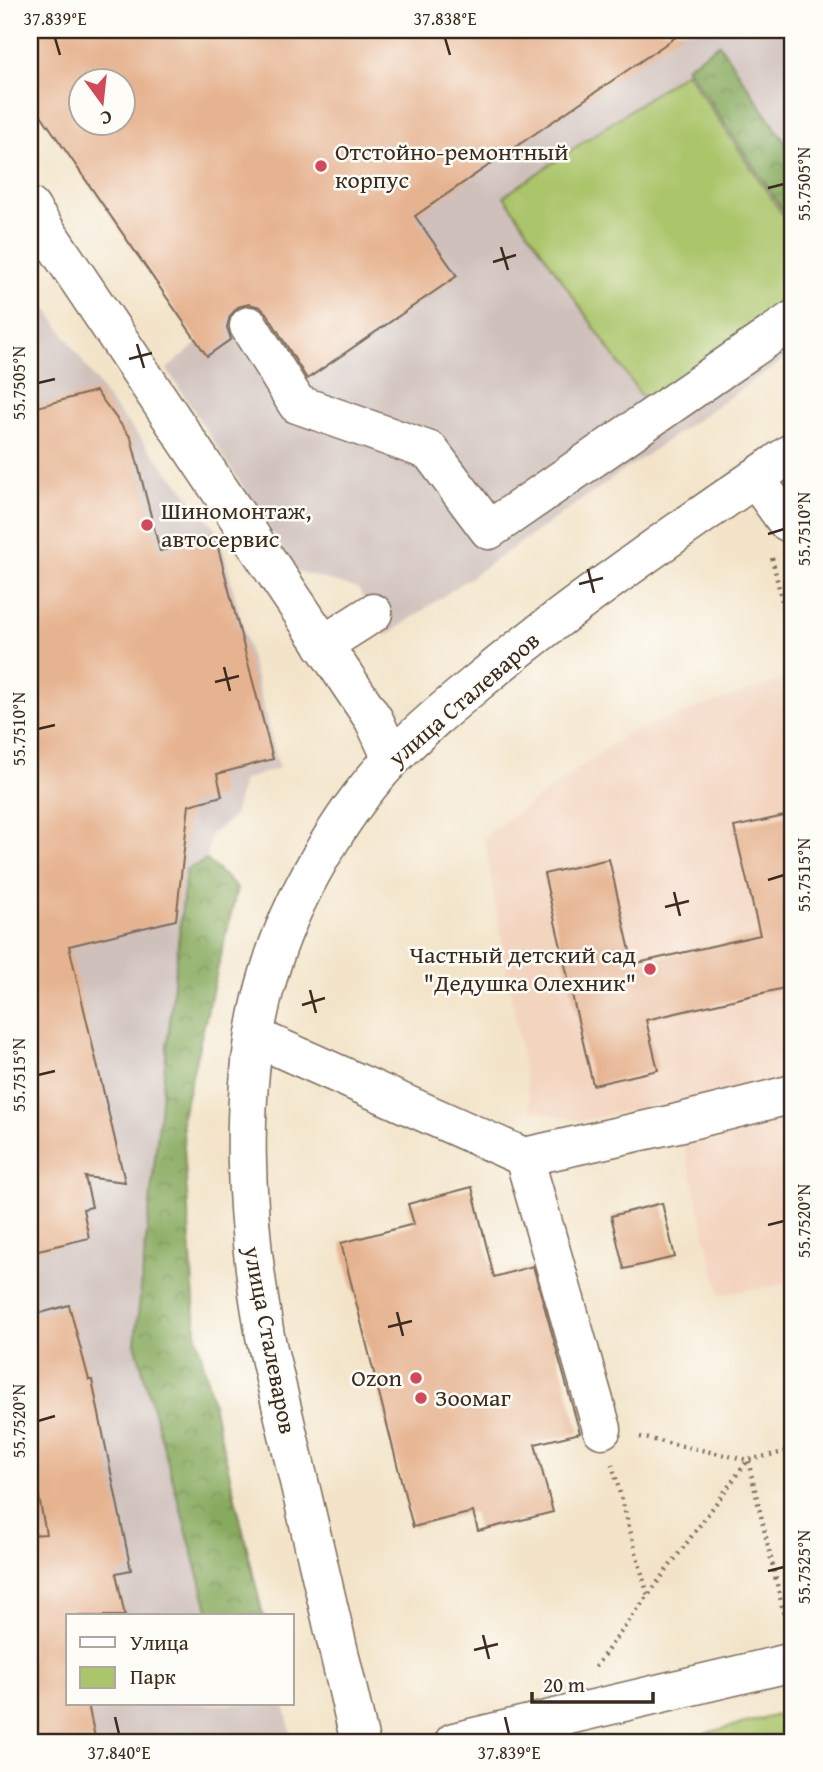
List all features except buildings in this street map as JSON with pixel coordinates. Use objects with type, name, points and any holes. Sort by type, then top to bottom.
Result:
[{"type":"main road","points":[[30,207],[374,720],[391,759]]},
{"type":"main road","points":[[249,326],[297,404],[430,451],[489,530],[793,320]]},
{"type":"main road","name":"улица Сталеваров","points":[[360,1742],[265,1336],[256,1284],[247,1167],[249,1096],[255,1037],[268,973],[293,911],[330,842],[391,759],[453,703],[527,643],[617,575],[793,452]]},
{"type":"main road","points":[[755,478],[786,522],[781,535]]},
{"type":"main road","points":[[323,645],[373,613]]},
{"type":"main road","points":[[255,1037],[524,1157],[793,1094]]},
{"type":"main road","points":[[524,1157],[602,1429]]},
{"type":"main road","points":[[454,1742],[559,1716],[790,1645]]},
{"type":"path","points":[[781,535],[793,648]]},
{"type":"path","points":[[648,1596],[602,1429],[748,1460],[793,1450]]},
{"type":"path","points":[[559,1716],[748,1460]]},
{"type":"path","points":[[748,1460],[790,1645]]},
{"type":"shaded area","points":[[30,30],[793,30],[793,353],[386,636],[358,589],[297,571],[167,369],[198,343],[30,99]]},
{"type":"shaded area","points":[[30,283],[110,402],[218,531],[279,768],[243,780],[234,816],[210,835],[207,860],[186,870],[135,1343],[209,1614],[66,1614],[66,1706],[284,1706],[293,1742],[30,1742]]},
{"type":"shaded area","name":"Частный детский сад \"Дедушка Олехник\"","points":[[793,675],[793,1282],[720,1295],[673,1101],[581,1121],[531,1110],[484,837],[629,732]]},
{"type":"green space","points":[[719,44],[793,154],[793,225],[686,67]]},
{"type":"green space","points":[[686,72],[793,230],[793,313],[651,410],[504,196]]},
{"type":"green space","points":[[207,860],[237,888],[182,1117],[196,1332],[263,1614],[209,1614],[135,1343],[186,870]]},
{"type":"green space","points":[[793,1711],[793,1742],[707,1742],[705,1733]]},
{"type":"place","name":"Отстойно-ремонтный корпус","points":[[321,166]]},
{"type":"place","name":"Шиномонтаж, автосервис","points":[[147,525]]},
{"type":"place","name":"Частный детский сад \"Дедушка Олехник\"","points":[[650,969]]},
{"type":"place","name":"Ozon","points":[[416,1378]]},
{"type":"place","name":"Зоомаг","points":[[421,1398]]}]
